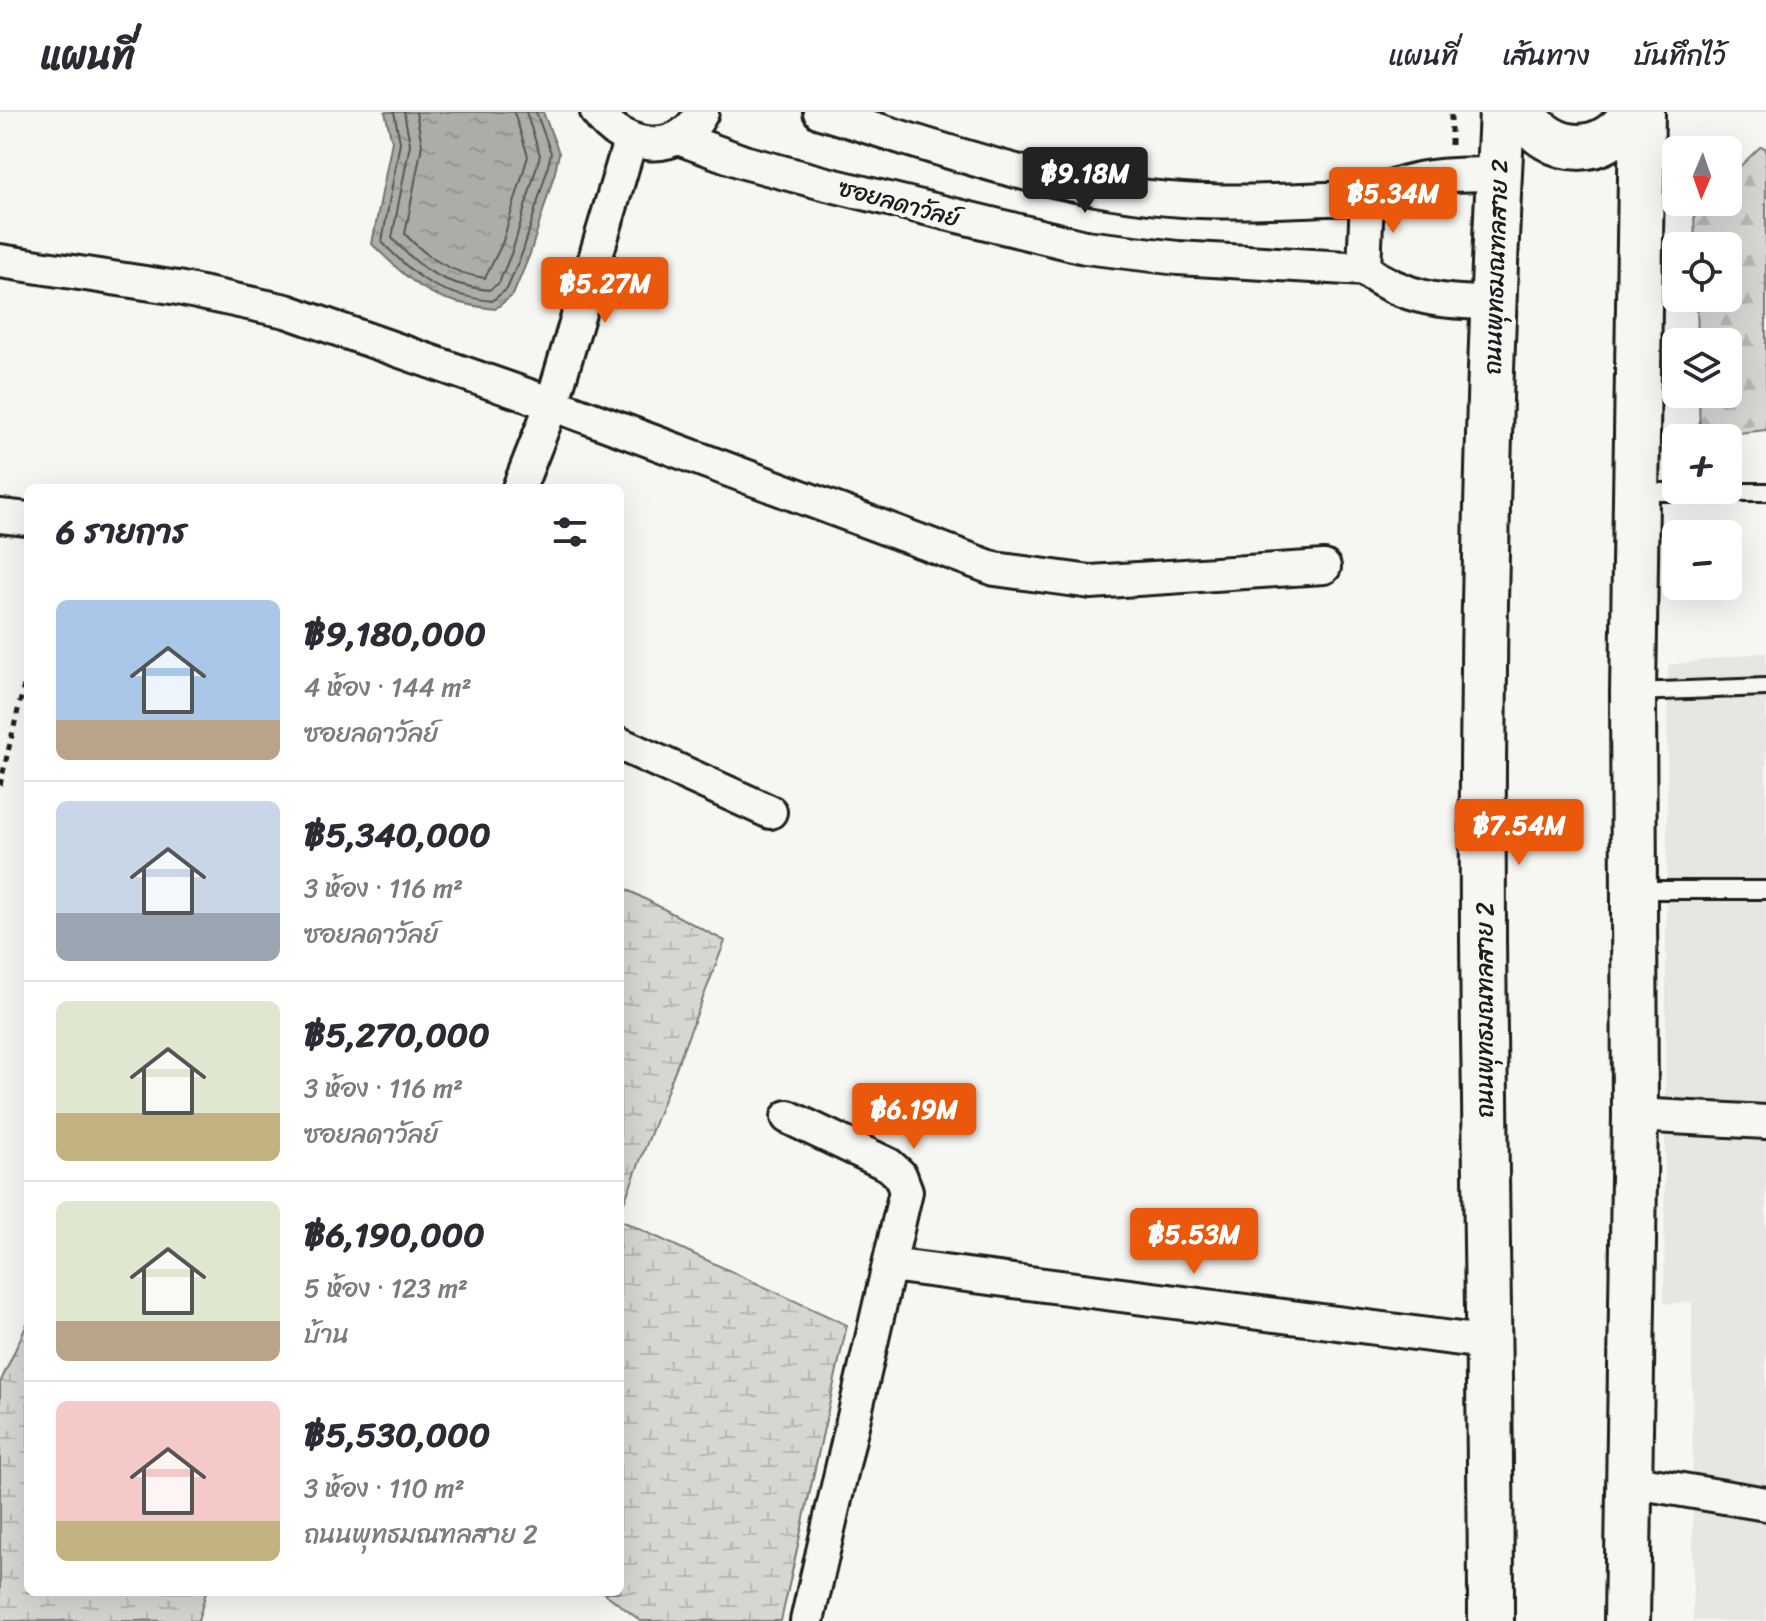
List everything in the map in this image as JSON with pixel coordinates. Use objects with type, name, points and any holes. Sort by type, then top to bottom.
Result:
[{"type":"main road","name":"ถนนพุทธมณฑลสาย 2","points":[[1491,1621],[1485,753],[1494,303],[1502,112]]},
{"type":"main road","points":[[1522,112],[1546,140],[1566,146],[1607,140],[1634,112]]},
{"type":"main road","points":[[1627,1621],[1635,1115],[1633,693],[1642,112]]},
{"type":"street","points":[[521,484],[552,404],[630,141],[609,128],[597,112]]},
{"type":"street","points":[[678,138],[696,123],[702,112]]},
{"type":"street","points":[[820,112],[1021,174],[1109,191],[1184,200],[1367,198],[1391,184],[1416,178],[1499,174]]},
{"type":"street","name":"ซอยลดาวัลย์","points":[[630,141],[654,144],[678,138],[744,162],[1085,247],[1178,258],[1364,269],[1387,286],[1414,296],[1443,303],[1494,303]]},
{"type":"street","points":[[1364,269],[1367,198]]},
{"type":"street","points":[[0,261],[178,288],[286,311],[552,404],[995,569],[1091,582],[1324,567]]},
{"type":"street","points":[[0,516],[24,519]]},
{"type":"street","points":[[624,746],[770,812]]},
{"type":"street","points":[[1635,1115],[1766,1122]]},
{"type":"street","points":[[788,1117],[889,1165],[900,1175],[906,1191],[807,1621]]},
{"type":"street","points":[[890,1265],[1491,1343]]},
{"type":"street","points":[[1629,1481],[1766,1504]]},
{"type":"lane","points":[[1636,492],[1766,492]]},
{"type":"lane","points":[[1633,693],[1766,687]]},
{"type":"lane","points":[[1634,890],[1766,890]]},
{"type":"path","points":[[0,785],[24,685]]},
{"type":"shaded area","points":[[1766,652],[1766,1621],[1693,1621],[1692,1302],[1664,1304],[1668,665]]},
{"type":"green space","points":[[1760,147],[1766,148],[1766,430],[1742,433],[1742,424],[1700,424],[1699,408],[1742,408],[1742,328],[1698,328],[1697,312],[1742,312],[1742,232],[1695,232],[1694,216],[1742,216],[1742,164]]},
{"type":"green space","points":[[624,888],[725,941],[624,1203]]},
{"type":"green space","points":[[624,1222],[847,1325],[781,1621],[641,1621],[608,1596],[624,1596]]},
{"type":"green space","points":[[24,1331],[24,1596],[205,1596],[198,1621],[0,1621],[0,1383]]},
{"type":"water","points":[[385,112],[543,112],[559,153],[555,172],[530,254],[513,295],[495,309],[440,297],[414,282],[372,244],[392,141]]}]
